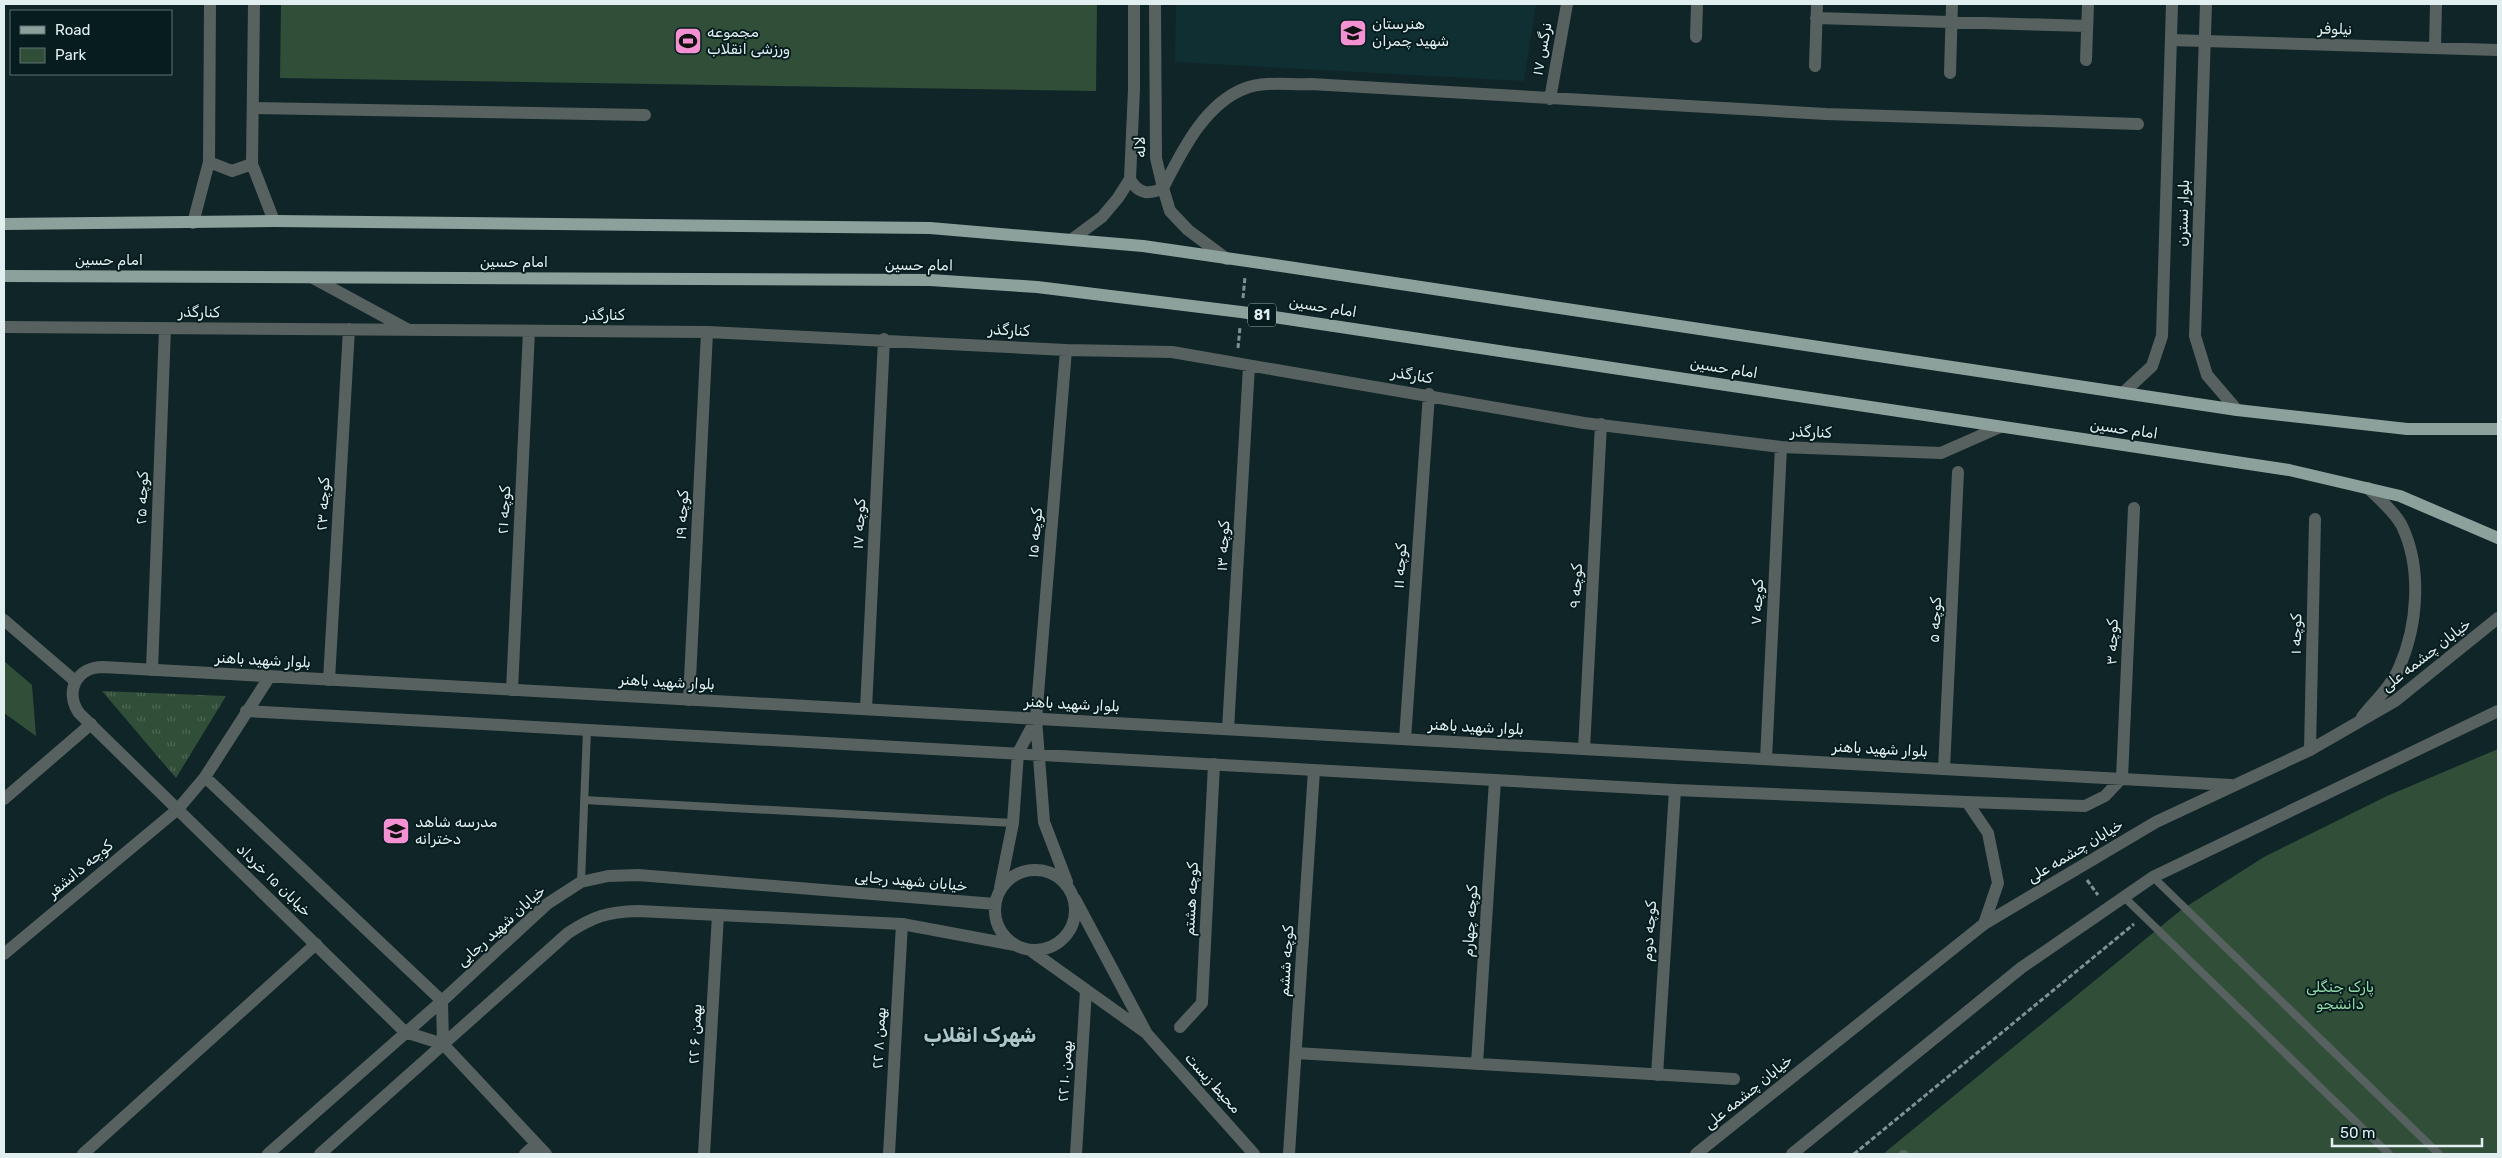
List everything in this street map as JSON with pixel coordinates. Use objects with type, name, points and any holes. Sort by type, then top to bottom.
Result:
[{"type":"main road","points":[[4,224],[274,221],[930,228],[1072,240],[1227,258],[2237,410],[2407,429],[2498,428]]},
{"type":"main road","name":"امام حسین","points":[[4,276],[930,280],[1037,287],[1241,312],[2289,470],[2400,496],[2498,538]]},
{"type":"street","points":[[193,223],[209,162],[210,4]]},
{"type":"street","points":[[254,4],[252,164],[274,221]]},
{"type":"street","name":"لاله","points":[[1072,240],[1102,217],[1130,180],[1134,88],[1134,4]]},
{"type":"street","name":"لاله","points":[[1155,4],[1156,158],[1163,188],[1170,212],[1188,230],[1227,258]]},
{"type":"street","name":"نرگس ۱۷","points":[[1550,99],[1567,4]]},
{"type":"street","points":[[1696,37],[1697,4]]},
{"type":"street","points":[[1815,66],[1817,4]]},
{"type":"street","points":[[1950,72],[1952,4]]},
{"type":"street","points":[[2086,60],[2088,4]]},
{"type":"street","name":"بلوار نسترن","points":[[2122,393],[2152,366],[2162,336],[2172,4]]},
{"type":"street","name":"بلوار نسترن","points":[[2206,4],[2195,336],[2207,375],[2237,410]]},
{"type":"street","points":[[2435,48],[2436,4]]},
{"type":"street","points":[[1816,18],[2087,26]]},
{"type":"street","name":"نیلوفر","points":[[2171,40],[2498,50]]},
{"type":"street","points":[[1130,180],[1136,190],[1144,193],[1154,193],[1163,188],[1179,157],[1201,124],[1221,102],[1246,88],[1312,84],[1826,114],[2138,124]]},
{"type":"street","points":[[253,108],[645,115]]},
{"type":"street","points":[[209,162],[232,171],[252,164]]},
{"type":"street","points":[[313,278],[410,330]]},
{"type":"street","name":"کنارگذر","points":[[4,327],[707,332],[884,339],[1066,350],[1172,352],[1601,424],[1781,447],[1941,452],[2000,427]]},
{"type":"street","name":"کوچه ۲۵","points":[[152,670],[165,328]]},
{"type":"street","name":"کوچه ۲۳","points":[[329,680],[349,329]]},
{"type":"street","name":"کوچه ۲۱","points":[[512,690],[529,332]]},
{"type":"street","name":"کوچه ۱۹","points":[[689,700],[707,332]]},
{"type":"street","name":"کوچه ۱۷","points":[[866,709],[884,339]]},
{"type":"street","name":"کوچه ۱۵","points":[[1066,350],[1036,719],[1044,822],[1068,885]]},
{"type":"street","name":"کوچه ۱۳","points":[[1228,729],[1249,366]]},
{"type":"street","name":"کوچه ۱۱","points":[[1405,739],[1429,394]]},
{"type":"street","name":"کوچه ۹","points":[[1584,749],[1601,424]]},
{"type":"street","name":"کوچه ۷","points":[[1766,759],[1781,447]]},
{"type":"street","name":"کوچه ۵","points":[[1944,768],[1958,472]]},
{"type":"street","points":[[2355,725],[2387,687],[2399,668],[2410,634],[2414,609],[2415,581],[2411,554],[2401,524],[2368,488]]},
{"type":"street","name":"کوچه ۳","points":[[2122,778],[2134,508]]},
{"type":"street","name":"کوچه ۱","points":[[2310,750],[2315,519]]},
{"type":"street","name":"خیابان چشمه علی","points":[[1696,1154],[1984,924],[2156,822],[2231,785],[2310,750],[2355,725],[2395,701],[2498,618]]},
{"type":"street","points":[[4,620],[75,681],[72,697],[74,706],[91,724],[4,799]]},
{"type":"street","name":"بلوار شهید باهنر","points":[[75,681],[80,674],[95,667],[2231,785]]},
{"type":"street","name":"کوچه دانشفر","points":[[4,954],[178,808],[206,777],[246,711],[270,676]]},
{"type":"street","points":[[246,711],[1675,790],[1967,802],[2085,806],[2104,796],[2122,778]]},
{"type":"street","points":[[1792,1154],[2022,968],[2153,877],[2498,711]]},
{"type":"street","points":[[1015,945],[1003,934],[996,920],[995,904],[1000,889],[1013,822],[1018,753],[1036,719]]},
{"type":"street","name":"خیابان ۱۵ خرداد","points":[[91,724],[405,1032],[443,1044],[546,1154]]},
{"type":"street","name":"کوچه هشتم","points":[[1180,1027],[1202,1003],[1214,764]]},
{"type":"street","name":"کوچه ششم","points":[[1289,1154],[1314,770]]},
{"type":"street","name":"خیابان ۱۵ خرداد","points":[[206,777],[442,1001]]},
{"type":"street","name":"کوچه چهارم","points":[[1477,1064],[1495,780]]},
{"type":"street","name":"کوچه دوم","points":[[1657,1074],[1675,790]]},
{"type":"street","points":[[1967,802],[1988,834],[1998,883],[1984,924]]},
{"type":"street","points":[[320,1154],[568,932],[591,918],[613,912],[629,912],[902,924],[1015,945],[1030,950],[1046,949],[1060,942],[1070,930],[1076,915],[1075,899],[1068,885],[1056,874],[1041,869],[1025,870],[1011,877],[1000,889]]},
{"type":"street","name":"خیابان شهید رجایی","points":[[268,1154],[442,1001],[546,904],[581,882],[608,876],[638,875],[995,904]]},
{"type":"street","name":"محیط زیست","points":[[1075,899],[1147,1034]]},
{"type":"street","name":"۲۲ بهمن ۶","points":[[704,1154],[718,915]]},
{"type":"street","name":"۲۲ بهمن ۸","points":[[890,1154],[902,924]]},
{"type":"street","points":[[83,1154],[316,944]]},
{"type":"street","name":"محیط زیست","points":[[1030,950],[1147,1034],[1254,1154]]},
{"type":"street","name":"۲۲ بهمن ۱۰","points":[[1076,1154],[1086,990]]},
{"type":"street","points":[[442,1001],[443,1044]]},
{"type":"street","points":[[1296,1053],[1734,1079]]},
{"type":"street","points":[[525,1154],[536,1144]]},
{"type":"lane","points":[[581,882],[587,730]]},
{"type":"lane","points":[[584,800],[1013,822]]},
{"type":"lane","points":[[2153,877],[2439,1154]]},
{"type":"lane","points":[[2124,897],[2389,1154]]},
{"type":"path","points":[[2079,867],[2107,908]]},
{"type":"path","points":[[1854,1154],[2144,916]]},
{"type":"shaded area","name":"هنرستان شهید چمران","points":[[1176,4],[1536,4],[1524,81],[1175,62]]},
{"type":"green space","name":"مجموعه ورزشی انقلاب","points":[[281,4],[1097,4],[1096,91],[280,78]]},
{"type":"green space","points":[[4,661],[32,685],[36,736],[4,713]]},
{"type":"green space","points":[[102,691],[226,696],[176,778]]},
{"type":"green space","name":"پارک جنگلی دانشجو","points":[[2498,749],[2498,1154],[1883,1154],[2181,910],[2264,857],[2387,796]]},
{"type":"place","name":"هنرستان شهید چمران","points":[[1353,33]]},
{"type":"place","name":"مجموعه ورزشی انقلاب","points":[[688,41]]},
{"type":"place","name":"مدرسه شاهد دخترانه","points":[[396,831]]},
{"type":"district","name":"شهرک انقلاب","points":[[980,1035]]}]
